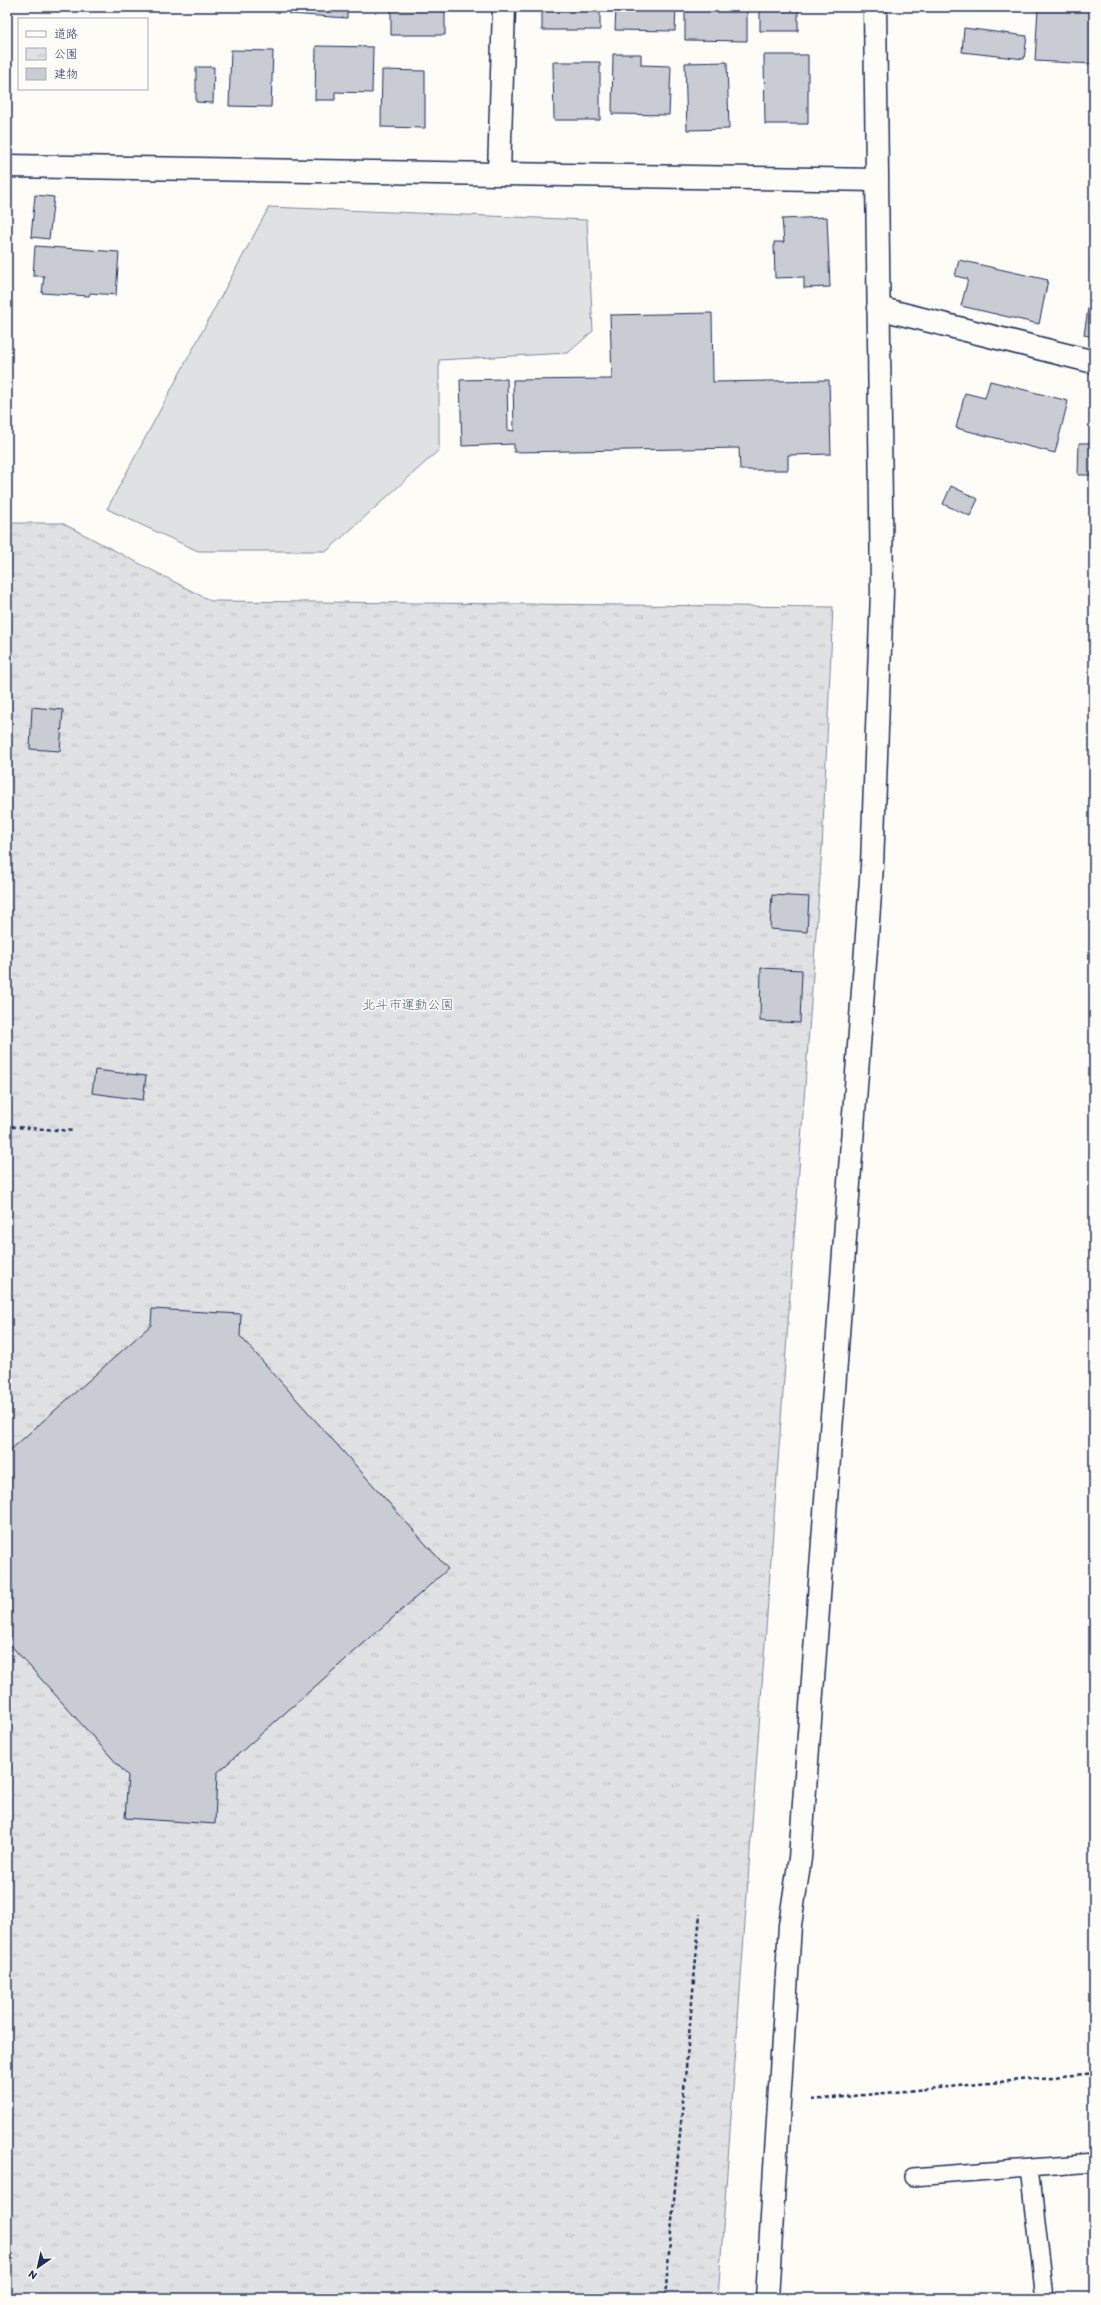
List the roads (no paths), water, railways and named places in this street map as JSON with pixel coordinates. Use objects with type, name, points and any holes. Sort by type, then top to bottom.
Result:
[{"type":"street","points":[[498,174],[504,7]]},
{"type":"street","points":[[767,2298],[790,1925],[800,1850],[872,866],[882,592],[875,7]]},
{"type":"street","points":[[7,166],[876,180]]},
{"type":"street","points":[[878,308],[1094,362]]},
{"type":"lane","points":[[914,2177],[1094,2163]]},
{"type":"lane","points":[[1030,2169],[1046,2298]]},
{"type":"park label","name":"北斗市運動公園","points":[[408,1004]]}]
